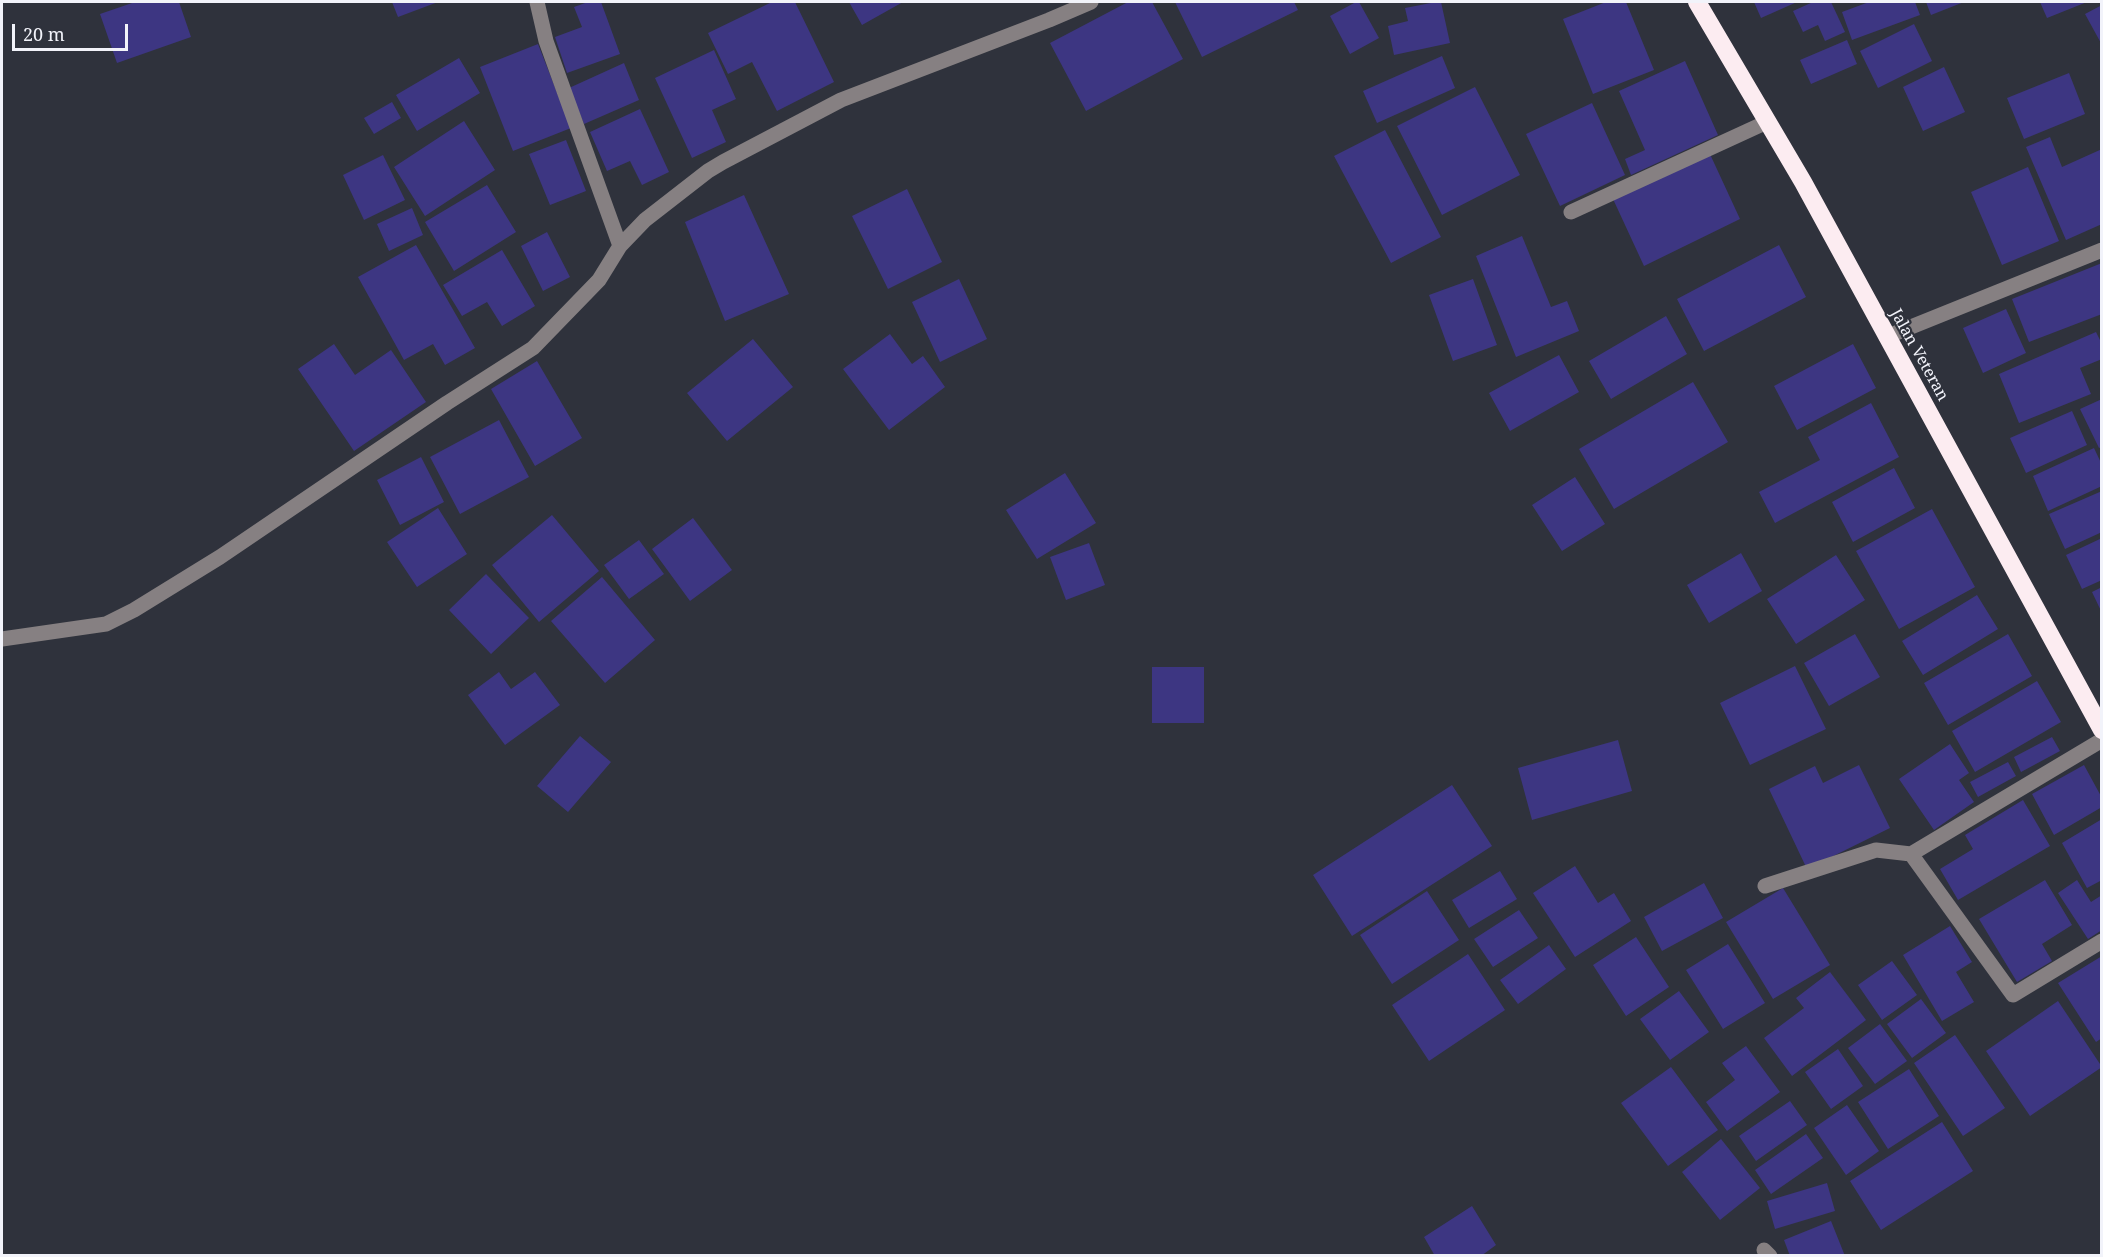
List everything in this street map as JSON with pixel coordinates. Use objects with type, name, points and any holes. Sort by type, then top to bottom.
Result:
[{"type":"highway","name":"Jalan Veteran","points":[[1698,2],[1803,182],[2102,730]]},
{"type":"street","points":[[537,2],[546,41],[620,246]]},
{"type":"street","points":[[2,639],[106,624],[134,610],[220,557],[447,403],[533,348],[599,280],[620,246],[660,207],[708,171],[841,100],[1091,2]]},
{"type":"street","points":[[1571,212],[1767,122]]},
{"type":"street","points":[[1886,337],[2102,250]]},
{"type":"street","points":[[1765,886],[1876,849],[1911,854],[2102,740]]},
{"type":"street","points":[[1911,854],[2013,995],[2102,941]]},
{"type":"building","points":[[135,2],[179,2],[191,37],[117,63],[100,14]]},
{"type":"building","points":[[392,2],[438,2],[398,17]]},
{"type":"building","points":[[588,2],[601,2],[620,54],[567,73],[555,37],[582,27],[574,7]]},
{"type":"building","points":[[772,2],[795,2],[834,82],[777,111],[752,62],[728,74],[708,33]]},
{"type":"building","points":[[849,2],[903,2],[862,25]]},
{"type":"building","points":[[1128,2],[1152,2],[1183,59],[1086,111],[1050,43]]},
{"type":"building","points":[[1175,2],[1294,2],[1298,10],[1202,57]]},
{"type":"building","points":[[1359,2],[1379,38],[1350,54],[1330,16]]},
{"type":"building","points":[[1441,2],[1450,43],[1394,55],[1388,26],[1408,21],[1405,8]]},
{"type":"building","points":[[1606,2],[1626,2],[1654,70],[1593,94],[1563,19]]},
{"type":"building","points":[[1754,2],[1797,2],[1761,18]]},
{"type":"building","points":[[1813,2],[1831,2],[1845,32],[1825,41],[1818,25],[1803,32],[1793,11]]},
{"type":"building","points":[[1869,2],[1915,2],[1920,15],[1852,40],[1842,12]]},
{"type":"building","points":[[1926,2],[1964,2],[1931,15]]},
{"type":"building","points":[[2040,2],[2087,2],[2047,18]]},
{"type":"building","points":[[2102,5],[2102,45],[2085,14]]},
{"type":"building","points":[[1914,24],[1932,61],[1878,88],[1860,51]]},
{"type":"building","points":[[1847,40],[1857,64],[1811,84],[1800,60]]},
{"type":"building","points":[[538,44],[571,128],[513,151],[480,67]]},
{"type":"building","points":[[714,50],[736,99],[712,110],[726,142],[692,158],[655,78]]},
{"type":"building","points":[[1442,56],[1455,88],[1377,123],[1363,91]]},
{"type":"building","points":[[459,58],[480,93],[417,131],[396,95]]},
{"type":"building","points":[[1685,61],[1718,135],[1631,175],[1625,159],[1645,150],[1619,91]]},
{"type":"building","points":[[624,63],[639,100],[584,124],[569,88]]},
{"type":"building","points":[[1944,67],[1965,112],[1923,131],[1903,87]]},
{"type":"building","points":[[2069,73],[2085,114],[2024,139],[2007,98]]},
{"type":"building","points":[[1475,87],[1520,175],[1442,215],[1397,126]]},
{"type":"building","points":[[392,102],[401,118],[374,134],[364,118]]},
{"type":"building","points":[[1592,103],[1625,175],[1560,206],[1526,134]]},
{"type":"building","points":[[640,109],[669,172],[642,185],[630,161],[607,171],[590,132]]},
{"type":"building","points":[[464,121],[495,170],[425,216],[394,167]]},
{"type":"building","points":[[1385,130],[1441,237],[1391,263],[1334,156]]},
{"type":"building","points":[[2050,137],[2062,167],[2102,149],[2102,224],[2066,240],[2026,147]]},
{"type":"building","points":[[566,140],[586,191],[550,205],[529,154]]},
{"type":"building","points":[[1709,152],[1740,219],[1644,266],[1613,199]]},
{"type":"building","points":[[383,155],[405,200],[364,220],[343,175]]},
{"type":"building","points":[[2028,167],[2059,241],[2002,265],[1971,192]]},
{"type":"building","points":[[487,185],[516,232],[454,271],[425,222]]},
{"type":"building","points":[[907,189],[942,262],[888,289],[852,216]]},
{"type":"building","points":[[744,195],[789,294],[725,321],[685,222]]},
{"type":"building","points":[[412,208],[423,235],[389,251],[377,224]]},
{"type":"building","points":[[547,232],[570,277],[543,291],[521,246]]},
{"type":"building","points":[[1522,236],[1551,307],[1567,301],[1579,331],[1516,357],[1476,256]]},
{"type":"building","points":[[416,245],[475,348],[445,365],[433,344],[404,360],[358,277]]},
{"type":"building","points":[[1779,245],[1806,297],[1704,351],[1677,299]]},
{"type":"building","points":[[502,250],[535,306],[502,326],[487,302],[462,316],[443,285]]},
{"type":"building","points":[[2102,263],[2102,314],[2029,342],[2012,299]]},
{"type":"building","points":[[959,279],[987,339],[940,362],[912,302]]},
{"type":"building","points":[[1473,279],[1497,345],[1453,361],[1429,295]]},
{"type":"building","points":[[2006,309],[2026,353],[1983,373],[1963,328]]},
{"type":"building","points":[[1666,316],[1687,354],[1611,399],[1589,361]]},
{"type":"building","points":[[2096,332],[2102,344],[2102,359],[2080,368],[2091,394],[2019,423],[1999,374]]},
{"type":"building","points":[[890,334],[912,364],[923,356],[945,387],[889,430],[843,369]]},
{"type":"building","points":[[753,339],[793,387],[727,441],[687,393]]},
{"type":"building","points":[[334,344],[355,375],[391,350],[426,402],[354,451],[298,369]]},
{"type":"building","points":[[1853,344],[1876,388],[1797,430],[1774,386]]},
{"type":"building","points":[[1559,355],[1579,392],[1510,431],[1489,393]]},
{"type":"building","points":[[537,361],[582,438],[535,466],[491,389]]},
{"type":"building","points":[[1693,382],[1728,442],[1614,509],[1579,449]]},
{"type":"building","points":[[2102,399],[2102,447],[2099,448],[2080,409]]},
{"type":"building","points":[[1871,403],[1899,457],[1775,523],[1759,492],[1820,460],[1808,437]]},
{"type":"building","points":[[2072,411],[2087,445],[2026,473],[2010,438]]},
{"type":"building","points":[[499,420],[529,477],[460,514],[430,457]]},
{"type":"building","points":[[2094,448],[2102,465],[2102,486],[2048,511],[2033,476]]},
{"type":"building","points":[[421,457],[444,502],[400,525],[377,480]]},
{"type":"building","points":[[1894,468],[1915,508],[1853,542],[1832,502]]},
{"type":"building","points":[[1065,473],[1096,523],[1037,559],[1006,510]]},
{"type":"building","points":[[1575,477],[1605,524],[1562,551],[1532,505]]},
{"type":"building","points":[[2102,491],[2102,532],[2065,549],[2049,514]]},
{"type":"building","points":[[438,508],[467,554],[417,587],[387,542]]},
{"type":"building","points":[[1932,509],[1975,587],[1899,629],[1856,551]]},
{"type":"building","points":[[552,515],[599,571],[539,622],[492,565]]},
{"type":"building","points":[[693,518],[732,570],[690,601],[652,549]]},
{"type":"building","points":[[2102,538],[2102,580],[2082,589],[2066,555]]},
{"type":"building","points":[[639,540],[664,574],[629,599],[604,565]]},
{"type":"building","points":[[1089,543],[1105,585],[1066,600],[1050,557]]},
{"type":"building","points":[[1741,553],[1762,591],[1709,623],[1687,585]]},
{"type":"building","points":[[1836,555],[1865,600],[1796,644],[1767,599]]},
{"type":"building","points":[[486,574],[529,618],[491,654],[449,610]]},
{"type":"building","points":[[602,577],[655,640],[605,683],[551,621]]},
{"type":"building","points":[[2102,587],[2102,613],[2092,592]]},
{"type":"building","points":[[1977,595],[1998,629],[1923,675],[1902,641]]},
{"type":"building","points":[[1855,634],[1880,677],[1829,706],[1804,663]]},
{"type":"building","points":[[2008,634],[2032,676],[1948,725],[1924,683]]},
{"type":"building","points":[[1795,666],[1826,729],[1750,765],[1720,703]]},
{"type":"building","points":[[1152,667],[1204,667],[1204,723],[1152,723]]},
{"type":"building","points":[[499,672],[511,689],[535,672],[560,705],[505,745],[468,695]]},
{"type":"building","points":[[2037,681],[2061,722],[1975,772],[1952,731]]},
{"type":"building","points":[[580,736],[611,762],[568,812],[537,786]]},
{"type":"building","points":[[2052,737],[2060,751],[2021,772],[2014,757]]},
{"type":"building","points":[[1618,740],[1632,791],[1532,820],[1518,768]]},
{"type":"building","points":[[1950,744],[1969,773],[1959,780],[1974,802],[1934,830],[1899,779]]},
{"type":"building","points":[[2008,762],[2016,776],[1978,797],[1970,782]]},
{"type":"building","points":[[1859,765],[1890,828],[1807,869],[1769,789],[1815,766],[1823,783]]},
{"type":"building","points":[[2084,765],[2102,798],[2102,807],[2054,835],[2032,794]]},
{"type":"building","points":[[1452,785],[1492,846],[1352,936],[1313,875]]},
{"type":"building","points":[[2023,800],[2050,846],[1958,900],[1940,869],[1973,849],[1965,835]]},
{"type":"building","points":[[2102,819],[2102,880],[2087,888],[2062,843]]},
{"type":"building","points":[[1575,866],[1598,903],[1614,893],[1631,921],[1575,957],[1533,893]]},
{"type":"building","points":[[1500,871],[1517,899],[1469,928],[1452,900]]},
{"type":"building","points":[[2045,880],[2072,925],[2042,944],[2052,961],[2017,982],[1979,919]]},
{"type":"building","points":[[2077,880],[2091,902],[2102,895],[2102,930],[2088,939],[2058,893]]},
{"type":"building","points":[[1704,883],[1723,918],[1662,951],[1644,917]]},
{"type":"building","points":[[1783,888],[1830,965],[1773,999],[1726,922]]},
{"type":"building","points":[[1427,891],[1459,940],[1392,984],[1360,935]]},
{"type":"building","points":[[1519,910],[1538,938],[1493,967],[1474,939]]},
{"type":"building","points":[[1950,926],[1972,962],[1956,972],[1974,1002],[1942,1021],[1903,955]]},
{"type":"building","points":[[1636,937],[1669,987],[1626,1016],[1593,965]]},
{"type":"building","points":[[1728,944],[1765,1003],[1723,1029],[1686,970]]},
{"type":"building","points":[[1549,945],[1566,969],[1518,1004],[1500,980]]},
{"type":"building","points":[[1468,954],[1505,1010],[1429,1061],[1392,1005]]},
{"type":"building","points":[[2102,956],[2102,1038],[2096,1042],[2058,983]]},
{"type":"building","points":[[1892,961],[1917,995],[1882,1020],[1858,985]]},
{"type":"building","points":[[1830,972],[1866,1020],[1792,1076],[1764,1038],[1804,1008],[1796,998]]},
{"type":"building","points":[[1679,991],[1709,1032],[1670,1060],[1640,1019]]},
{"type":"building","points":[[1921,999],[1946,1033],[1912,1058],[1887,1024]]},
{"type":"building","points":[[2058,1001],[2102,1067],[2030,1116],[1986,1051]]},
{"type":"building","points":[[1880,1024],[1907,1061],[1875,1084],[1848,1048]]},
{"type":"building","points":[[1955,1035],[2005,1108],[1963,1136],[1914,1063]]},
{"type":"building","points":[[1746,1046],[1780,1092],[1727,1131],[1706,1102],[1735,1080],[1722,1063]]},
{"type":"building","points":[[1838,1049],[1863,1086],[1831,1109],[1805,1072]]},
{"type":"building","points":[[1671,1067],[1718,1130],[1668,1166],[1621,1103]]},
{"type":"building","points":[[1909,1069],[1939,1116],[1888,1149],[1858,1102]]},
{"type":"building","points":[[1790,1101],[1807,1125],[1756,1161],[1739,1136]]},
{"type":"building","points":[[1847,1105],[1879,1151],[1846,1175],[1814,1128]]},
{"type":"building","points":[[1942,1122],[1973,1171],[1881,1230],[1850,1181]]},
{"type":"building","points":[[1806,1134],[1823,1158],[1771,1194],[1755,1170]]},
{"type":"building","points":[[1721,1139],[1760,1188],[1720,1220],[1682,1172]]},
{"type":"building","points":[[1827,1183],[1835,1211],[1775,1229],[1767,1201]]},
{"type":"building","points":[[1472,1206],[1496,1245],[1481,1256],[1435,1256],[1424,1237]]},
{"type":"building","points":[[1831,1221],[1845,1256],[1790,1256],[1784,1240]]}]
